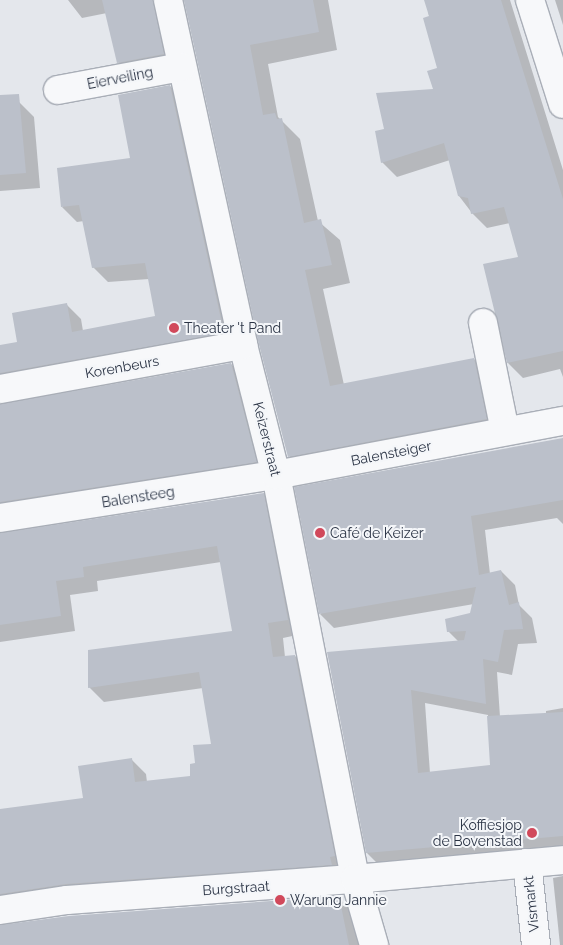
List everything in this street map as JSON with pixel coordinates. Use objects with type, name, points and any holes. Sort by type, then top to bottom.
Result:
[{"type":"street","name":"Keizerstraat","points":[[168,0],[181,67],[243,345],[276,475],[355,879]]},
{"type":"street","points":[[530,0],[563,104]]},
{"type":"street","name":"Eierveiling","points":[[58,90],[181,67]]},
{"type":"street","points":[[483,323],[505,431]]},
{"type":"street","name":"Korenbeurs","points":[[0,389],[243,345]]},
{"type":"street","name":"Balensteiger","points":[[276,475],[563,421]]},
{"type":"street","name":"Balensteeg","points":[[0,518],[276,475]]},
{"type":"street","name":"Burgstraat","points":[[0,910],[66,900],[355,879],[563,860]]},
{"type":"street","name":"Vismarkt","points":[[527,863],[536,945]]},
{"type":"street","points":[[355,879],[374,945]]},
{"type":"building","points":[[102,0],[153,0],[164,54],[117,63]]},
{"type":"building","points":[[184,0],[313,0],[319,32],[250,45],[263,115],[275,113],[277,119],[282,118],[304,223],[321,219],[332,265],[305,270],[330,386],[474,358],[487,419],[288,457],[258,341]]},
{"type":"building","points":[[424,0],[501,0],[563,199],[563,351],[507,363],[483,264],[518,257],[504,207],[471,214],[468,198],[458,196],[444,143],[381,163],[375,131],[384,129],[376,93],[433,89],[427,71],[437,68],[423,18],[429,16]]},
{"type":"building","points":[[170,85],[224,333],[0,373],[0,345],[17,342],[12,313],[67,303],[72,332],[155,316],[145,263],[92,268],[79,205],[61,207],[57,168],[130,158],[118,95]]},
{"type":"building","points":[[19,94],[26,173],[0,175],[0,95]]},
{"type":"building","points":[[231,363],[257,462],[0,502],[0,404]]},
{"type":"building","points":[[563,438],[563,500],[471,516],[479,575],[501,570],[509,605],[519,602],[523,629],[504,630],[498,662],[483,659],[486,704],[411,690],[418,773],[490,765],[487,716],[563,712],[563,836],[366,853],[327,652],[464,640],[466,631],[447,632],[445,619],[470,613],[476,587],[319,614],[294,487]]},
{"type":"building","points":[[264,493],[288,620],[268,623],[273,657],[295,655],[335,856],[330,857],[332,865],[66,884],[0,894],[0,809],[83,798],[78,766],[132,758],[135,782],[190,776],[190,764],[195,763],[193,745],[211,744],[199,672],[88,688],[88,650],[232,631],[217,546],[83,567],[84,577],[56,581],[61,616],[0,625],[0,533]]},
{"type":"building","points":[[339,896],[349,945],[0,945],[0,925],[69,916]]},
{"type":"place","name":"Theater 't Pand","points":[[174,328]]},
{"type":"place","name":"Café de Keizer","points":[[320,533]]},
{"type":"place","name":"Koffiesjop de Bovenstad","points":[[532,833]]},
{"type":"place","name":"Warung Jannie","points":[[280,900]]}]
